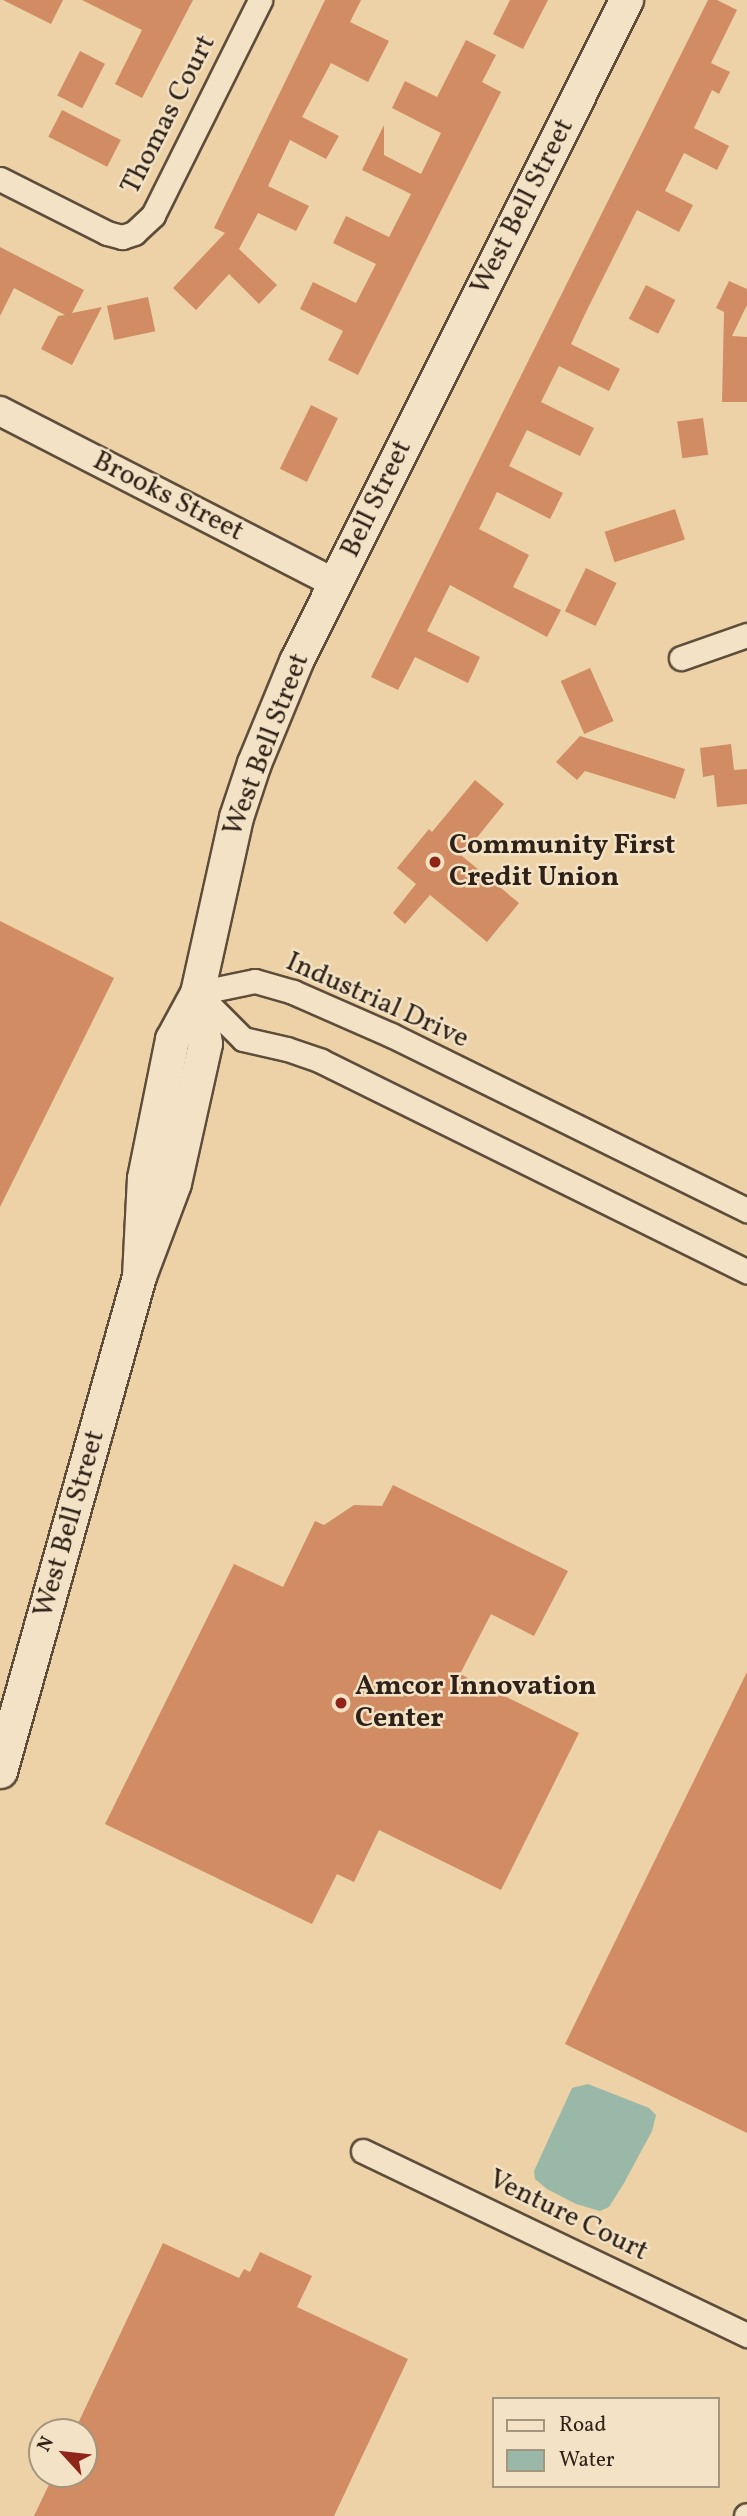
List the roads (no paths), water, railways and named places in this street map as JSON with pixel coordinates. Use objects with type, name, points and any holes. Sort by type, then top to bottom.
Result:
[{"type":"main road","name":"West Bell Street","points":[[419,415],[626,0]]},
{"type":"main road","name":"Bell Street","points":[[336,584],[419,415]]},
{"type":"main road","name":"West Bell Street","points":[[0,1771],[139,1276],[174,1183],[205,1043],[197,993],[236,817],[296,661],[336,584]]},
{"type":"street","name":"Thomas Court","points":[[0,179],[107,233],[122,237],[134,233],[153,215],[260,0]]},
{"type":"street","name":"Brooks Street","points":[[0,411],[336,584]]},
{"type":"street","points":[[681,658],[747,635]]},
{"type":"street","name":"Industrial Drive","points":[[197,993],[255,981],[293,992],[391,1035],[747,1210]]},
{"type":"street","points":[[197,993],[243,1039],[287,1049],[321,1061],[747,1272]]},
{"type":"street","name":"Venture Court","points":[[363,2151],[747,2335]]},
{"type":"water","points":[[588,2084],[649,2108],[656,2115],[652,2131],[624,2183],[609,2207],[600,2211],[576,2204],[547,2189],[535,2179],[534,2171],[572,2088]]},
{"type":"place","name":"Community First Credit Union","points":[[435,862]]},
{"type":"place","name":"Amcor Innovation Center","points":[[341,1703]]}]
